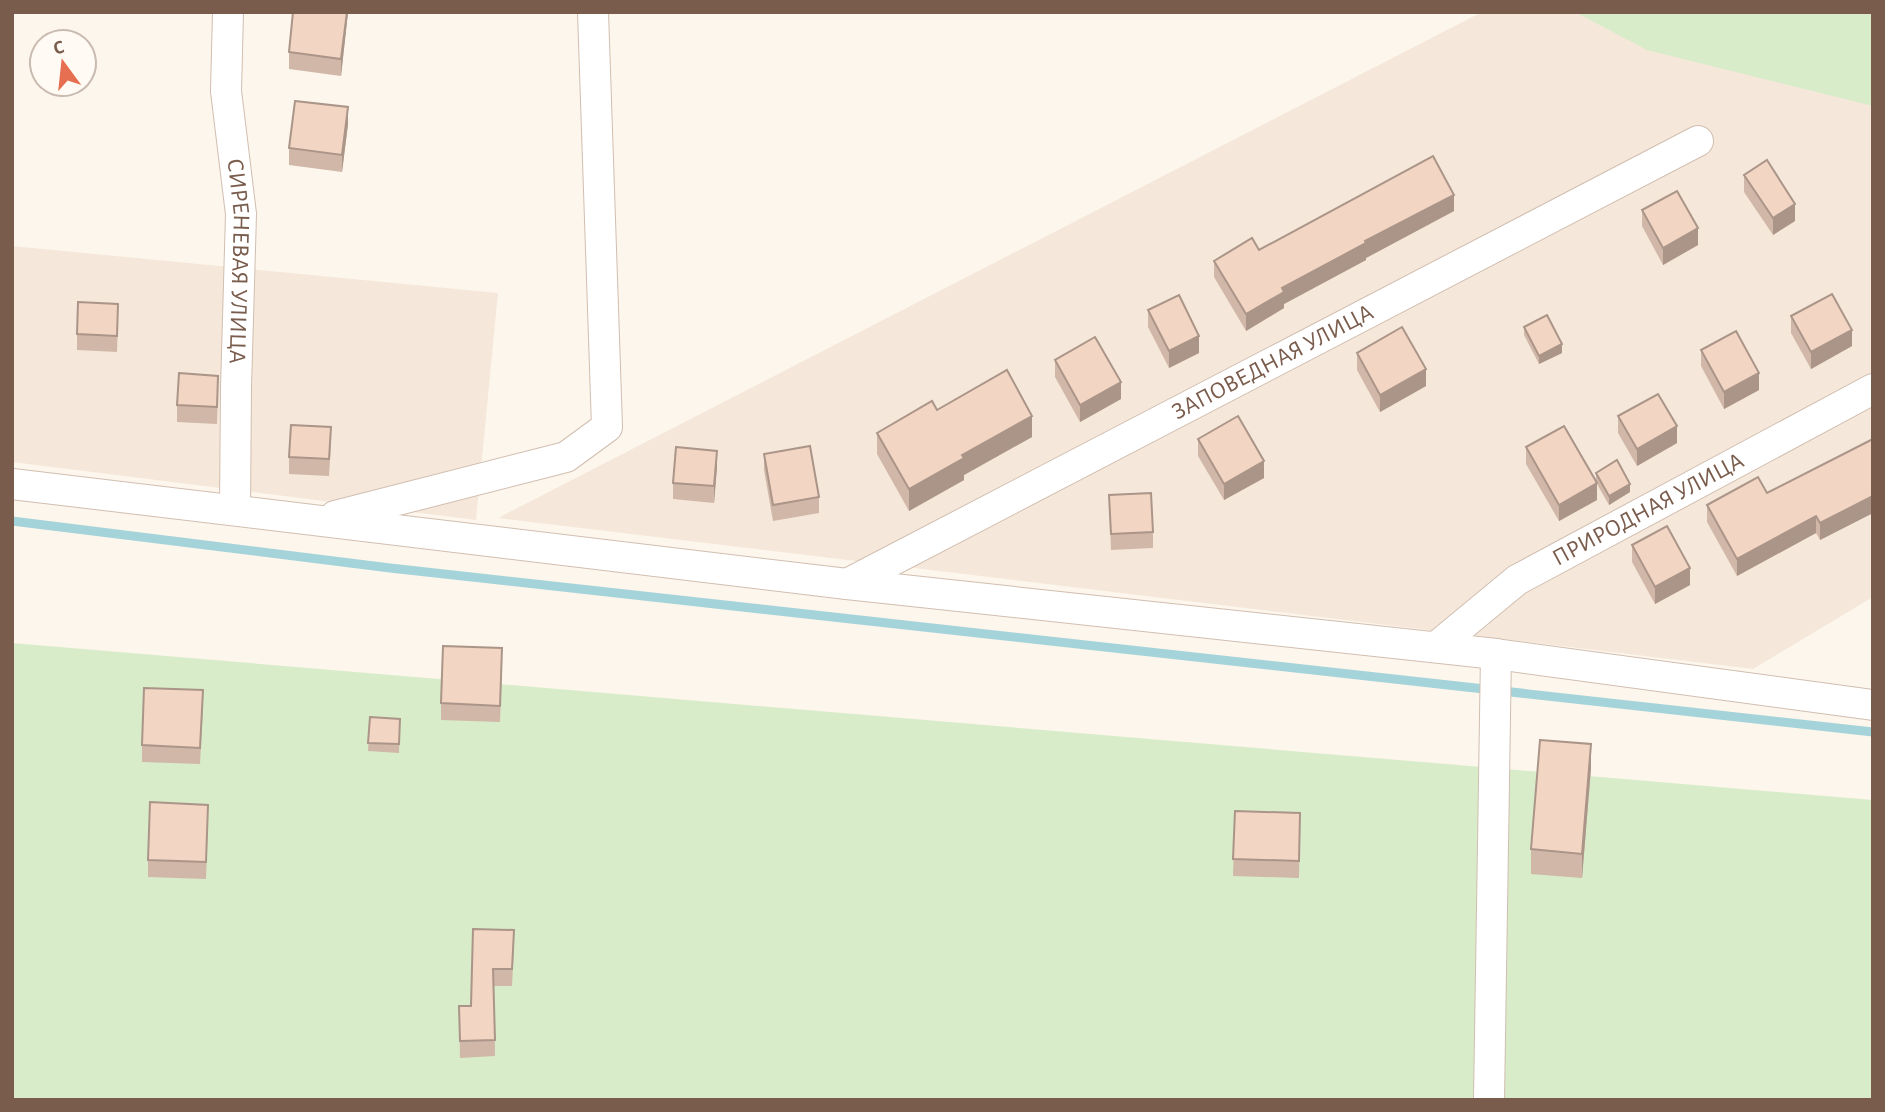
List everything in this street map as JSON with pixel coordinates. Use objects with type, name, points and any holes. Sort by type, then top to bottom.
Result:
[{"type":"street","name":"СИРЕНЕВАЯ УЛИЦА","points":[[228,12],[226,91],[242,214],[235,510]]},
{"type":"street","points":[[317,520],[566,457],[607,427],[593,12]]},
{"type":"street","name":"ЗАПОВЕДНАЯ УЛИЦА","points":[[847,584],[1698,141]]},
{"type":"street","name":"ПРИРОДНАЯ УЛИЦА","points":[[1436,648],[1517,580],[1873,389]]},
{"type":"street","points":[[12,484],[847,584],[1436,648],[1496,678],[1873,705]]},
{"type":"street","points":[[1489,1100],[1496,678]]},
{"type":"shaded area","points":[[1482,12],[1711,12],[1873,63],[1873,597],[1753,669],[498,518]]},
{"type":"shaded area","points":[[12,246],[498,293],[476,520],[12,462]]},
{"type":"green space","points":[[1575,12],[1873,12],[1873,106],[1647,50]]},
{"type":"green space","points":[[12,643],[1873,800],[1873,1100],[12,1100]]},
{"type":"building","points":[[293,12],[347,12],[341,59],[289,52]]},
{"type":"building","points":[[295,101],[348,107],[342,155],[289,148]]},
{"type":"building","points":[[1433,156],[1454,195],[1282,288],[1284,292],[1246,314],[1214,261],[1252,238],[1259,250]]},
{"type":"building","points":[[1767,160],[1795,204],[1773,218],[1744,175]]},
{"type":"building","points":[[1677,191],[1698,228],[1663,248],[1642,210]]},
{"type":"building","points":[[1832,294],[1852,330],[1811,352],[1791,316]]},
{"type":"building","points":[[1179,295],[1199,336],[1169,351],[1148,310]]},
{"type":"building","points":[[78,302],[118,304],[117,336],[77,334]]},
{"type":"building","points":[[1547,315],[1562,344],[1539,356],[1524,327]]},
{"type":"building","points":[[1402,327],[1426,369],[1380,395],[1357,353]]},
{"type":"building","points":[[1736,331],[1759,373],[1724,392],[1701,350]]},
{"type":"building","points":[[1095,337],[1121,382],[1080,405],[1055,360]]},
{"type":"building","points":[[1007,370],[1032,416],[962,455],[964,458],[909,489],[877,433],[932,401],[937,410]]},
{"type":"building","points":[[179,373],[218,376],[217,407],[177,405]]},
{"type":"building","points":[[1658,394],[1677,426],[1637,449],[1618,416]]},
{"type":"building","points":[[1238,416],[1264,461],[1224,484],[1198,439]]},
{"type":"building","points":[[291,425],[331,427],[329,459],[289,457]]},
{"type":"building","points":[[1564,426],[1597,483],[1559,505],[1526,447]]},
{"type":"building","points":[[1873,439],[1873,496],[1820,523],[1816,516],[1737,559],[1707,505],[1758,477],[1767,493]]},
{"type":"building","points":[[810,446],[819,497],[773,505],[764,454]]},
{"type":"building","points":[[676,447],[717,451],[714,486],[673,483]]},
{"type":"building","points":[[1617,460],[1630,484],[1609,496],[1596,473]]},
{"type":"building","points":[[1151,493],[1153,532],[1111,534],[1109,495]]},
{"type":"building","points":[[1667,526],[1690,568],[1655,587],[1632,545]]},
{"type":"building","points":[[443,646],[502,648],[500,706],[441,703]]},
{"type":"building","points":[[144,688],[203,690],[200,748],[142,745]]},
{"type":"building","points":[[370,717],[400,719],[399,744],[368,743]]},
{"type":"building","points":[[1540,740],[1591,744],[1582,854],[1531,849]]},
{"type":"building","points":[[150,802],[208,805],[206,862],[148,860]]},
{"type":"building","points":[[1235,811],[1300,813],[1299,861],[1233,859]]},
{"type":"building","points":[[473,929],[514,930],[512,969],[493,969],[495,1040],[460,1041],[459,1006],[471,1006]]},
{"type":"waterway","points":[[12,521],[390,568],[1873,732]]}]
